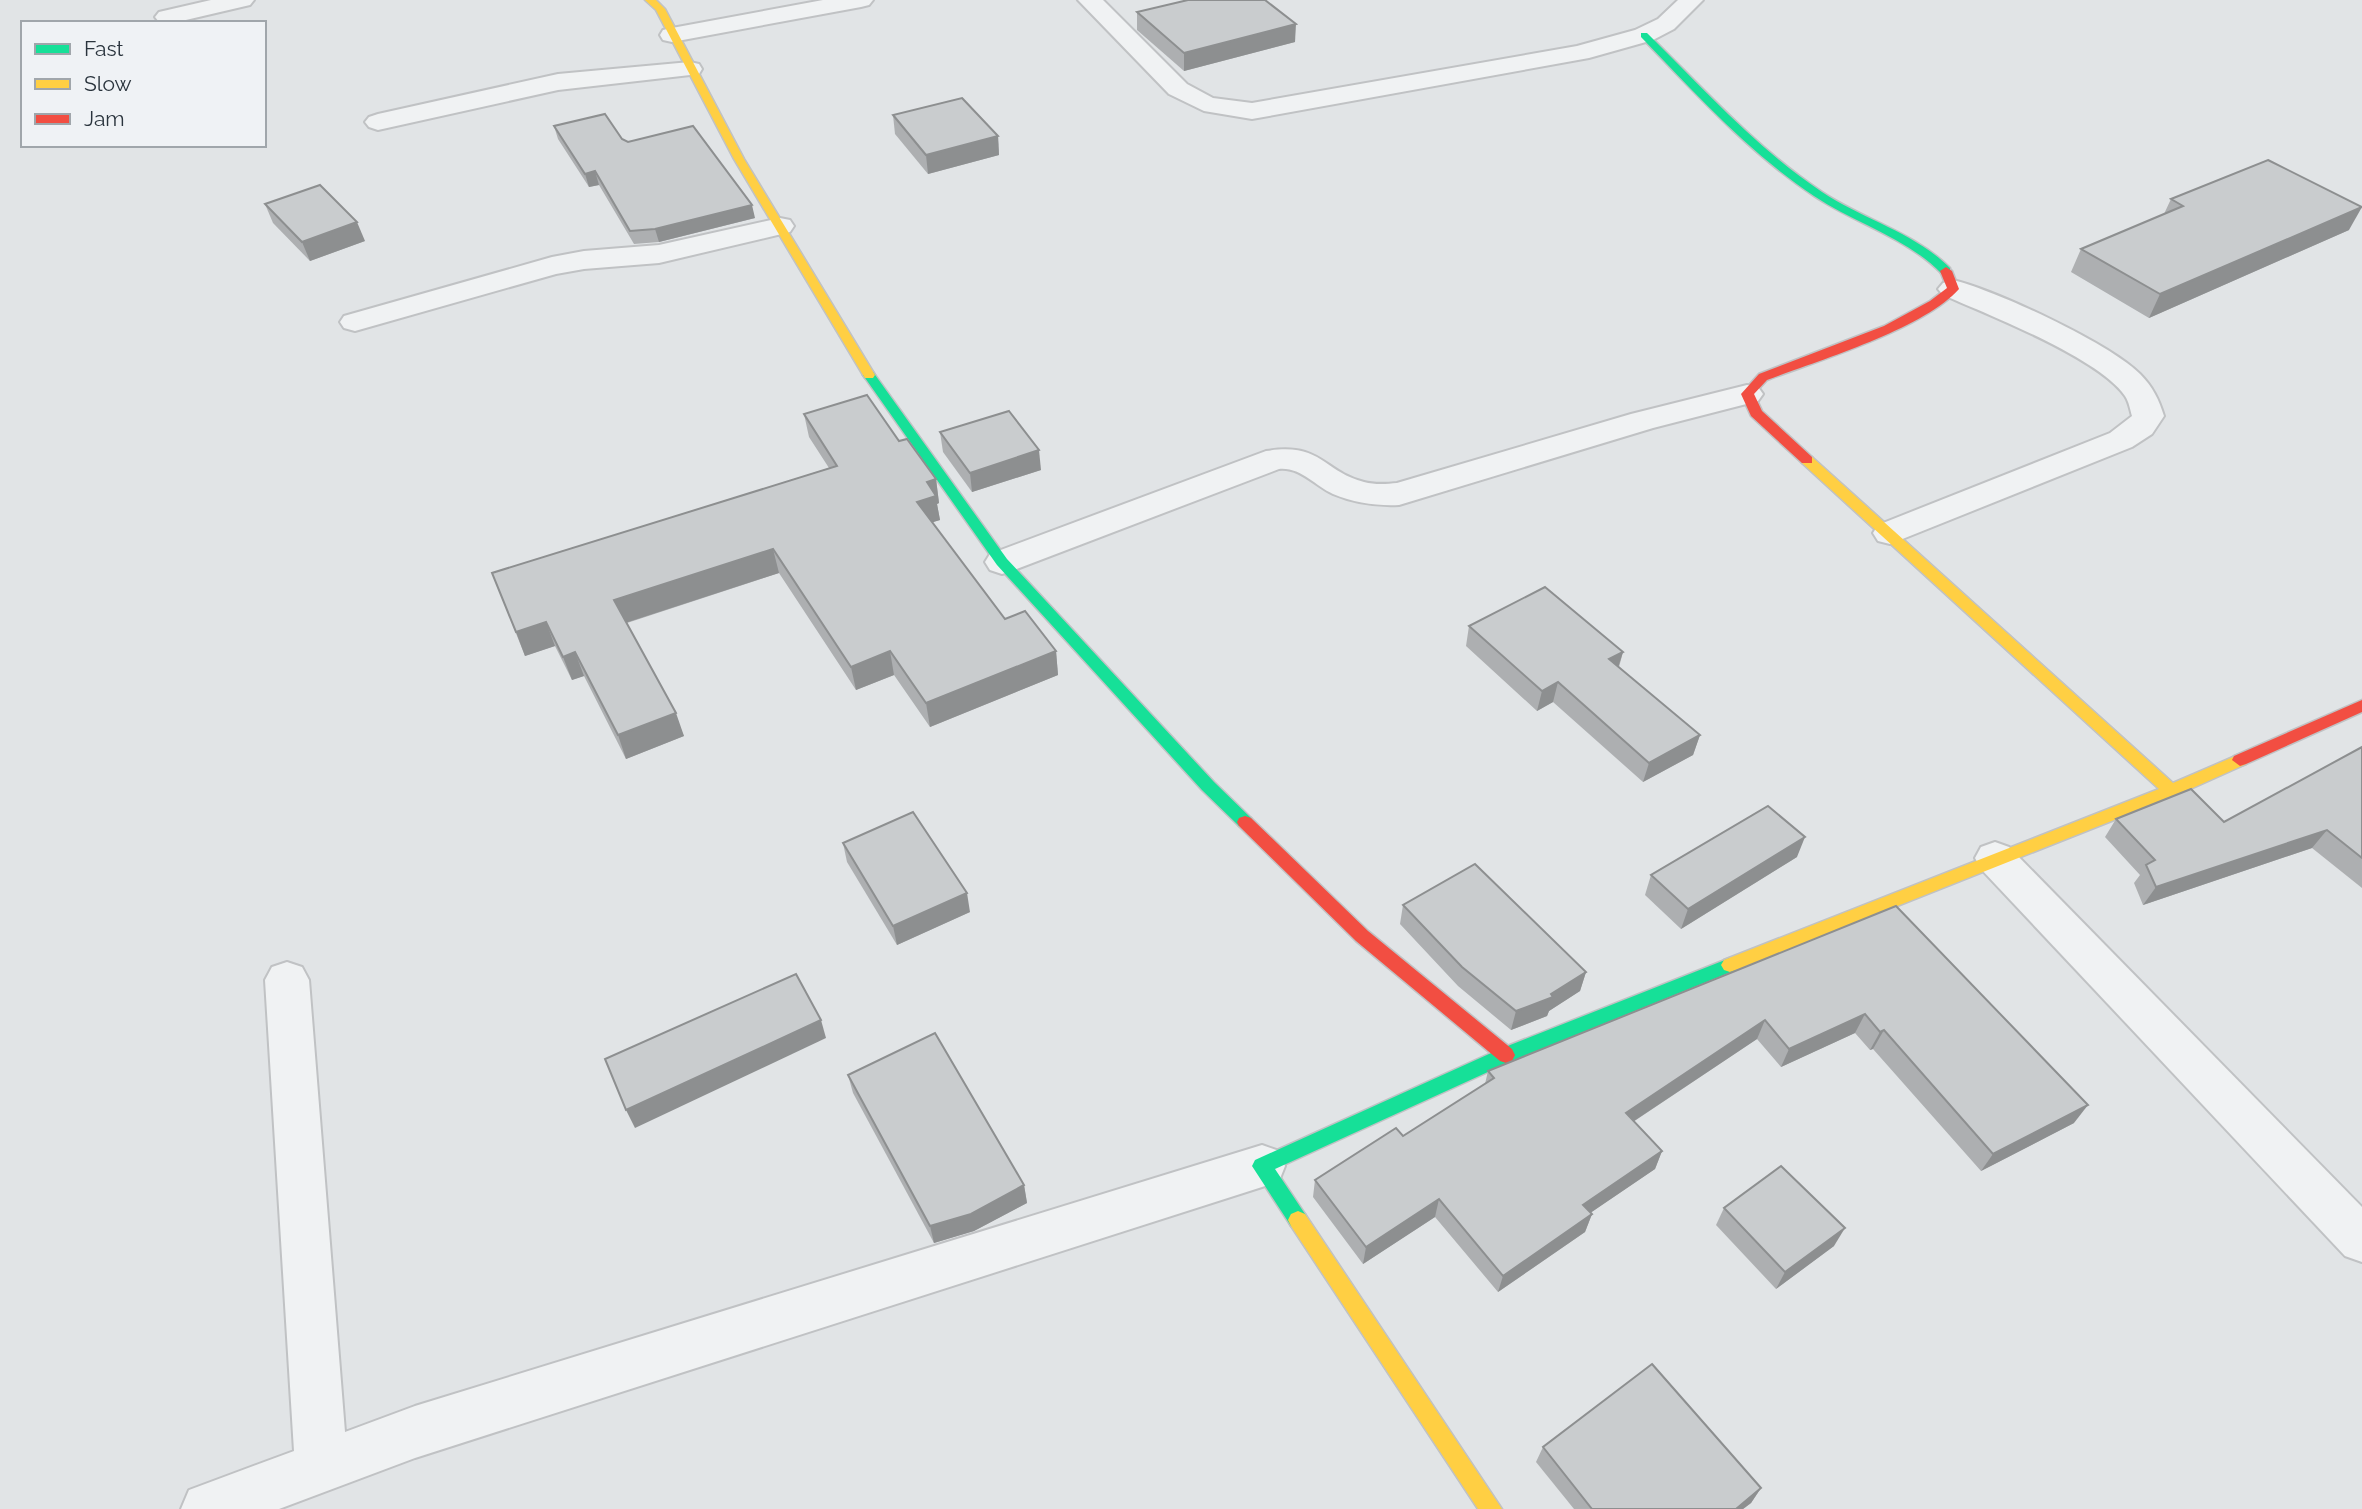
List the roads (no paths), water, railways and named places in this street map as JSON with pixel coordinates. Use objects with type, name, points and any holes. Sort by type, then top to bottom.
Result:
[{"type":"street","points":[[167,17],[242,0]]},
{"type":"street","points":[[650,0],[660,9],[690,69],[780,226],[879,391],[1002,562],[1114,687],[1218,796],[1362,936],[1506,1055]]},
{"type":"street","points":[[672,35],[861,0]]},
{"type":"street","points":[[1090,0],[1178,89],[1194,100],[1225,110],[1265,108],[1566,55],[1644,35],[1666,24],[1691,0]]},
{"type":"street","points":[[1644,35],[1783,167],[1836,206],[1931,256],[1949,273],[1953,289]]},
{"type":"street","points":[[378,121],[558,82],[690,69]]},
{"type":"street","points":[[355,322],[552,266],[584,260],[659,254],[780,226]]},
{"type":"street","points":[[1002,562],[1265,461],[1292,458],[1311,464],[1331,480],[1351,490],[1376,496],[1399,494],[1642,421],[1747,394],[1763,377],[1896,324],[1935,305],[1953,289]]},
{"type":"street","points":[[1890,533],[2121,440],[2141,427],[2148,416],[2141,394],[2110,366],[2050,332],[1953,289]]},
{"type":"street","points":[[1747,394],[1756,413],[2171,791]]},
{"type":"street","points":[[208,1509],[415,1432],[1262,1166],[1506,1055],[2171,791],[2360,709]]},
{"type":"street","points":[[1995,859],[2362,1240]]},
{"type":"street","points":[[287,980],[321,1467]]},
{"type":"street","points":[[1262,1166],[1491,1509]]}]
